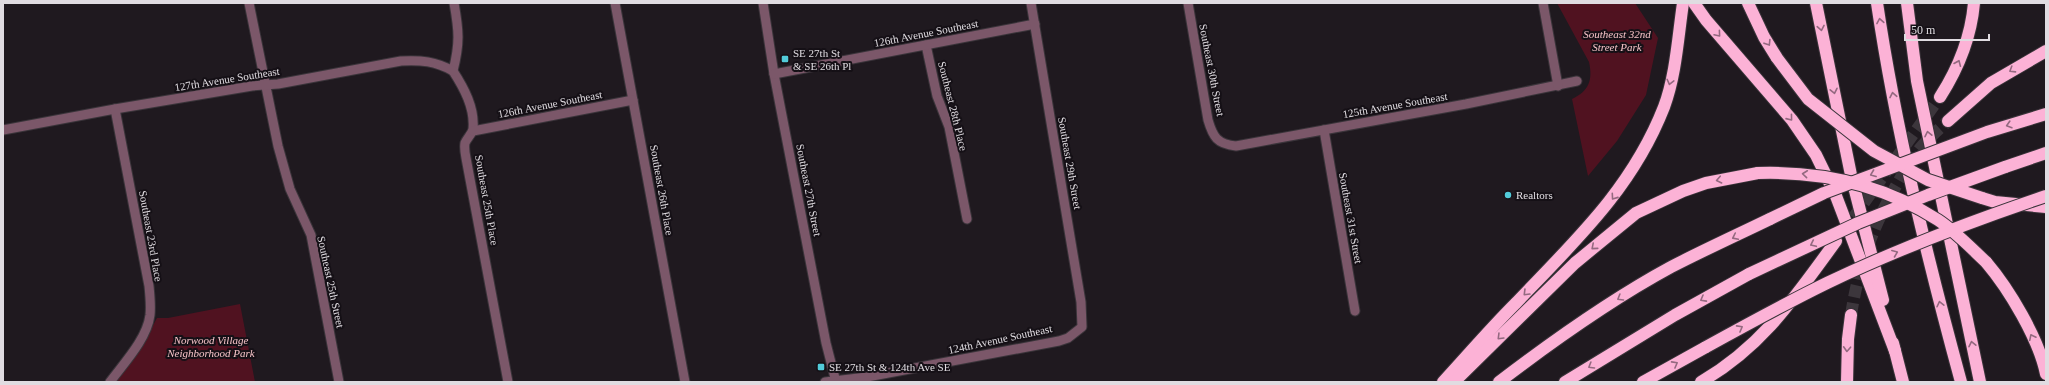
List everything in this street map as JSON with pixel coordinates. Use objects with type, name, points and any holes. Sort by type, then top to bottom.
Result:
[{"type":"highway","points":[[1443,382],[1514,304],[1582,235],[1608,205],[1634,169],[1650,139],[1664,106],[1678,43],[1683,3]]},
{"type":"highway","points":[[1694,3],[1711,26],[1792,120],[1816,155],[1836,196],[1895,351]]},
{"type":"highway","points":[[1748,3],[1764,37],[1777,58],[1808,99],[1874,151],[1928,180],[1982,198],[1995,202],[2046,207]]},
{"type":"highway","points":[[1816,3],[1851,175],[1903,382]]},
{"type":"highway","points":[[1877,3],[1903,148],[1942,311],[1961,382]]},
{"type":"highway","points":[[1907,3],[1917,81],[1980,382]]},
{"type":"highway","points":[[1940,97],[1959,62],[1968,33],[1974,3]]},
{"type":"highway","points":[[1948,121],[1991,83],[2046,51]]},
{"type":"highway","points":[[1499,382],[1551,343],[1635,289],[1671,268],[1824,193],[1987,132],[2046,114]]},
{"type":"highway","points":[[1565,382],[1675,315],[1749,274],[1858,223],[1928,195],[2046,153]]},
{"type":"highway","points":[[1454,382],[1575,263],[1636,213],[1676,194],[1700,185],[1758,173],[1790,172],[1837,178],[1901,199],[1939,221],[1986,262],[2001,281],[2022,316],[2035,342],[2046,374]]},
{"type":"highway","points":[[1643,382],[1788,302],[1883,258],[1955,229],[2046,196]]},
{"type":"highway","points":[[1701,382],[1737,357],[1762,336],[1799,292],[1836,241]]},
{"type":"highway","points":[[1847,382],[1848,338],[1851,315]]},
{"type":"street","name":"Southeast 25th Street","points":[[249,3],[278,146],[290,189],[311,235],[339,382]]},
{"type":"street","points":[[454,3],[459,34],[459,49],[453,71],[462,85],[468,99],[473,131]]},
{"type":"street","name":"Southeast 26th Place","points":[[615,3],[685,382]]},
{"type":"street","name":"Southeast 27th Street","points":[[762,3],[774,74],[826,343],[836,381]]},
{"type":"street","name":"Southeast 29th Street","points":[[1031,3],[1082,302],[1082,327]]},
{"type":"street","name":"Southeast 30th Street","points":[[1188,3],[1208,120],[1212,133],[1217,140]]},
{"type":"street","points":[[1543,3],[1558,86]]},
{"type":"street","name":"126th Avenue Southeast","points":[[774,74],[1035,24]]},
{"type":"street","name":"Southeast 28th Place","points":[[926,45],[937,96],[949,127],[967,219]]},
{"type":"street","name":"127th Avenue Southeast","points":[[3,130],[115,109],[266,85],[401,61],[419,60],[434,62],[453,71]]},
{"type":"street","name":"125th Avenue Southeast","points":[[1217,140],[1226,145],[1236,146],[1558,86],[1577,81]]},
{"type":"street","name":"126th Avenue Southeast","points":[[473,131],[633,100]]},
{"type":"street","name":"Southeast 23rd Place","points":[[110,382],[146,328],[150,315],[149,286],[115,109]]},
{"type":"street","name":"Southeast 31st Street","points":[[1324,130],[1355,311]]},
{"type":"street","name":"Southeast 25th Place","points":[[473,131],[465,143],[466,158],[508,382]]},
{"type":"street","name":"124th Avenue Southeast","points":[[825,382],[867,377],[1059,341],[1068,338],[1082,327]]},
{"type":"green space","name":"Southeast 32nd Street Park","points":[[1557,3],[1635,3],[1658,38],[1646,95],[1617,141],[1588,176],[1572,99],[1586,89],[1590,80],[1589,62]]},
{"type":"green space","name":"Norwood Village Neighborhood Park","points":[[240,304],[255,382],[116,382],[144,342],[157,318],[168,318]]},
{"type":"tunnel","points":[[1843,232],[1940,97]]},
{"type":"tunnel","points":[[1851,315],[1862,263],[1880,216],[1902,175],[1915,155],[1928,139],[1948,121]]},
{"type":"place","name":"SE 27th St & SE 26th Pl","points":[[785,59]]},
{"type":"place","name":"Realtors","points":[[1508,195]]},
{"type":"place","name":"SE 27th St & 124th Ave SE","points":[[821,367]]}]
